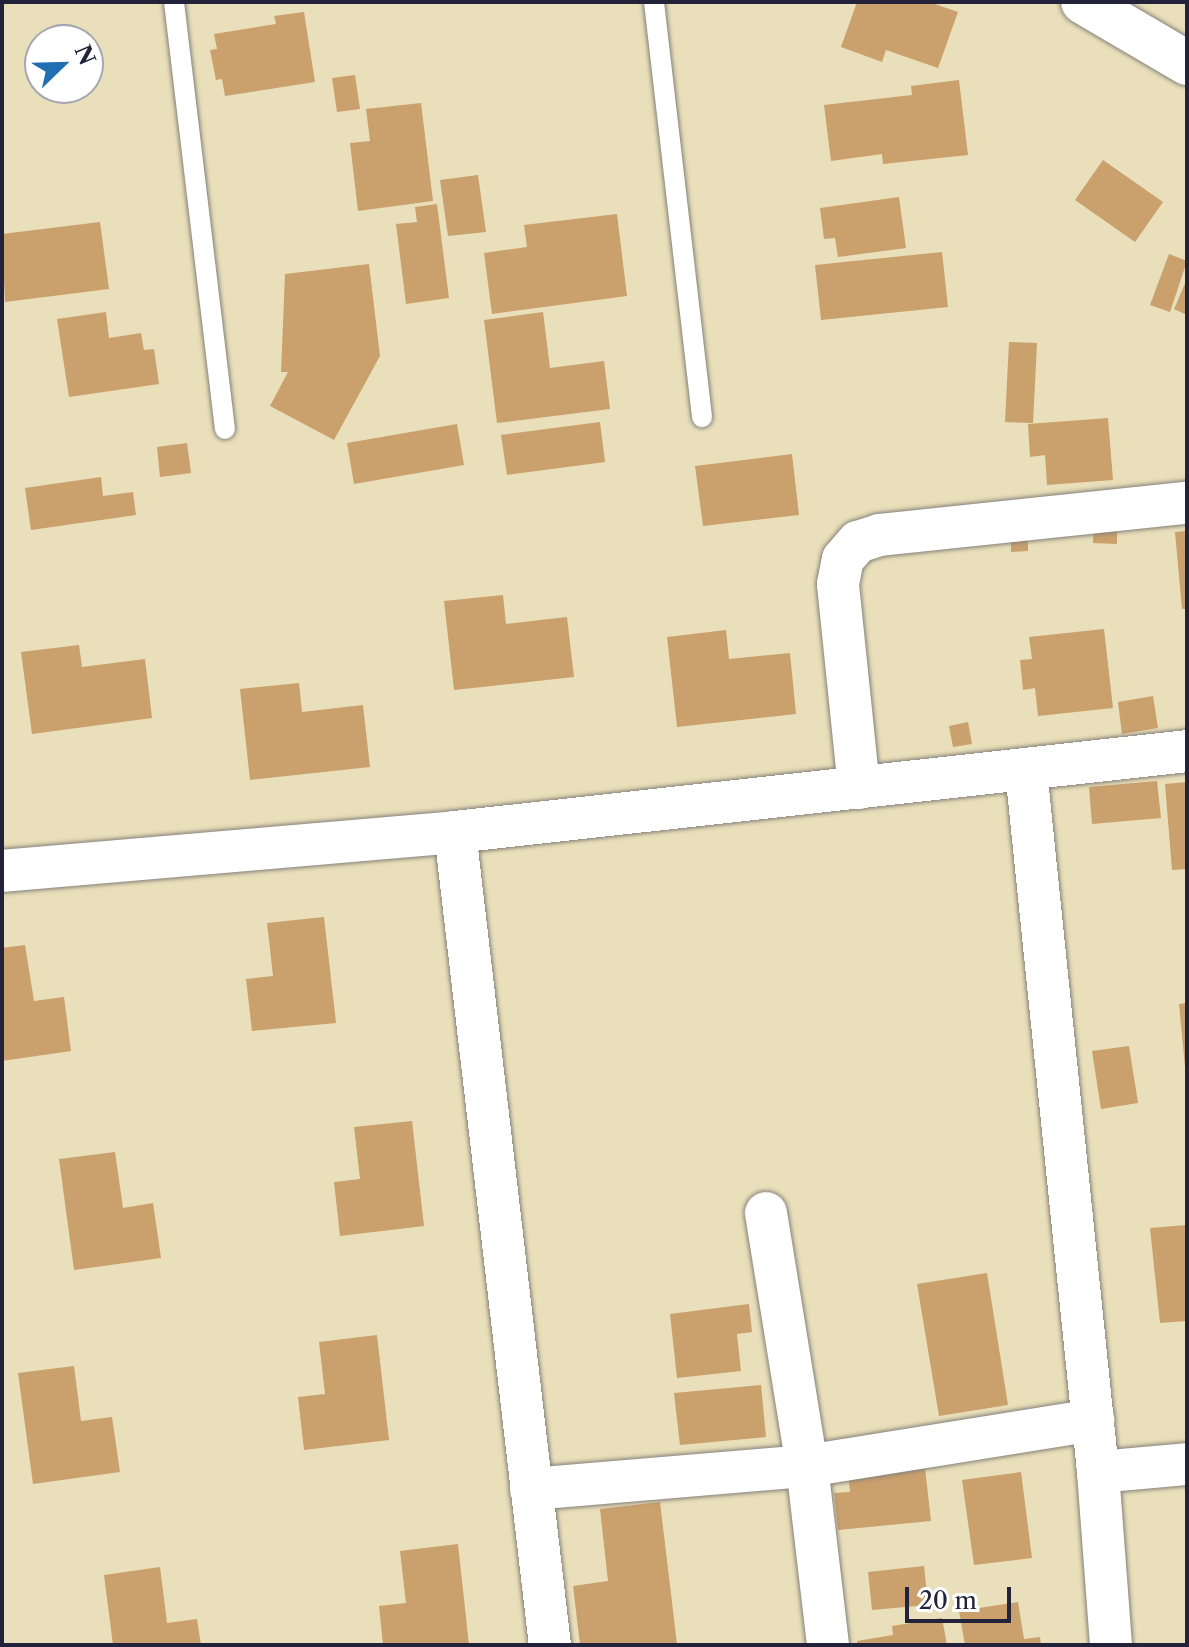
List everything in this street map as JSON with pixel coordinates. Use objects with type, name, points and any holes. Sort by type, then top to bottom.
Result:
[{"type":"main road","points":[[1083,2],[1187,63]]},
{"type":"street","points":[[859,788],[838,584],[843,559],[858,542],[880,535],[1187,503]]},
{"type":"street","points":[[2,871],[455,832],[1187,751]]},
{"type":"street","points":[[1026,770],[1093,1420],[1111,1645]]},
{"type":"street","points":[[455,832],[550,1645]]},
{"type":"street","points":[[766,1213],[807,1466],[828,1645]]},
{"type":"street","points":[[531,1489],[807,1466],[1093,1420]]},
{"type":"street","points":[[1098,1472],[1187,1464]]},
{"type":"lane","points":[[174,2],[225,429]]},
{"type":"lane","points":[[654,2],[702,417]]},
{"type":"building","points":[[857,2],[929,2],[958,12],[938,68],[886,50],[882,62],[841,47]]},
{"type":"building","points":[[304,12],[315,82],[225,96],[222,79],[216,80],[210,50],[217,49],[214,34],[276,24],[274,16]]},
{"type":"building","points":[[355,75],[360,109],[337,112],[332,78]]},
{"type":"building","points":[[959,80],[968,155],[883,164],[882,154],[831,161],[824,105],[912,95],[911,86]]},
{"type":"building","points":[[421,103],[433,201],[358,211],[350,143],[370,141],[366,109]]},
{"type":"building","points":[[1103,160],[1163,202],[1135,242],[1075,200]]},
{"type":"building","points":[[478,175],[486,232],[448,236],[440,180]]},
{"type":"building","points":[[899,197],[906,248],[838,257],[835,238],[824,239],[820,208]]},
{"type":"building","points":[[437,204],[449,298],[406,304],[396,224],[417,222],[415,207]]},
{"type":"building","points":[[617,214],[627,296],[492,314],[484,253],[527,247],[524,225]]},
{"type":"building","points":[[100,222],[109,289],[5,302],[2,234]]},
{"type":"building","points":[[942,252],[948,307],[821,320],[815,265]]},
{"type":"building","points":[[1169,254],[1187,261],[1170,312],[1150,305]]},
{"type":"building","points":[[369,264],[380,356],[334,440],[270,406],[288,372],[281,372],[285,274]]},
{"type":"building","points":[[1187,279],[1187,315],[1174,309]]},
{"type":"building","points":[[106,312],[109,338],[141,333],[144,350],[154,349],[159,384],[69,397],[57,319]]},
{"type":"building","points":[[543,312],[550,368],[604,361],[610,409],[497,423],[484,320]]},
{"type":"building","points":[[1009,342],[1037,343],[1033,423],[1005,422]]},
{"type":"building","points":[[1108,418],[1113,480],[1047,485],[1045,455],[1030,457],[1028,424]]},
{"type":"building","points":[[600,422],[605,462],[507,475],[501,435]]},
{"type":"building","points":[[457,424],[464,465],[354,484],[347,443]]},
{"type":"building","points":[[187,443],[191,473],[160,477],[157,447]]},
{"type":"building","points":[[792,454],[799,515],[703,526],[695,466]]},
{"type":"building","points":[[101,477],[103,496],[133,492],[136,515],[31,530],[25,488]]},
{"type":"building","points":[[1094,518],[1117,518],[1117,544],[1093,543]]},
{"type":"building","points":[[1011,528],[1028,528],[1028,551],[1011,552]]},
{"type":"building","points":[[1187,531],[1187,609],[1182,609],[1175,532]]},
{"type":"building","points":[[503,595],[506,624],[567,617],[574,677],[454,690],[444,601]]},
{"type":"building","points":[[1104,629],[1113,708],[1038,716],[1035,688],[1023,690],[1020,660],[1032,659],[1029,637]]},
{"type":"building","points":[[726,630],[729,659],[790,653],[796,714],[677,727],[667,637]]},
{"type":"building","points":[[79,645],[82,667],[145,659],[152,718],[32,734],[21,652]]},
{"type":"building","points":[[299,683],[302,712],[363,705],[370,767],[250,780],[240,689]]},
{"type":"building","points":[[1153,696],[1158,728],[1122,734],[1118,702]]},
{"type":"building","points":[[968,722],[972,744],[953,747],[949,726]]},
{"type":"building","points":[[1157,781],[1161,818],[1092,824],[1089,787]]},
{"type":"building","points":[[1187,782],[1187,869],[1172,870],[1165,784]]},
{"type":"building","points":[[324,917],[336,1023],[252,1031],[246,979],[273,976],[267,923]]},
{"type":"building","points":[[25,945],[34,1001],[64,997],[71,1051],[2,1061],[2,948]]},
{"type":"building","points":[[1187,1003],[1187,1066],[1185,1067],[1179,1004]]},
{"type":"building","points":[[1129,1046],[1138,1103],[1101,1109],[1092,1051]]},
{"type":"building","points":[[412,1121],[424,1226],[340,1236],[334,1182],[360,1179],[354,1127]]},
{"type":"building","points":[[115,1152],[123,1208],[153,1203],[161,1258],[74,1270],[59,1159]]},
{"type":"building","points":[[1187,1225],[1187,1321],[1160,1323],[1150,1228]]},
{"type":"building","points":[[987,1273],[1008,1405],[939,1416],[917,1284]]},
{"type":"building","points":[[749,1304],[752,1332],[737,1334],[741,1371],[677,1378],[670,1314]]},
{"type":"building","points":[[377,1335],[389,1440],[304,1450],[298,1397],[325,1394],[319,1342]]},
{"type":"building","points":[[74,1366],[81,1421],[112,1417],[120,1472],[33,1484],[18,1373]]},
{"type":"building","points":[[761,1385],[766,1437],[680,1445],[674,1393]]},
{"type":"building","points":[[924,1459],[931,1521],[838,1530],[834,1493],[850,1492],[847,1467]]},
{"type":"building","points":[[1021,1472],[1032,1558],[974,1565],[962,1480]]},
{"type":"building","points":[[660,1502],[677,1644],[580,1645],[573,1586],[608,1581],[600,1509]]},
{"type":"building","points":[[458,1544],[469,1645],[383,1645],[379,1606],[406,1603],[400,1551]]},
{"type":"building","points":[[924,1566],[928,1605],[872,1610],[868,1572]]},
{"type":"building","points":[[160,1567],[167,1623],[197,1619],[201,1645],[113,1645],[104,1575]]},
{"type":"building","points":[[1018,1602],[1024,1639],[1040,1637],[1041,1645],[965,1645],[959,1611]]},
{"type":"building","points":[[942,1618],[947,1645],[857,1645],[857,1641],[893,1635],[892,1626]]}]
